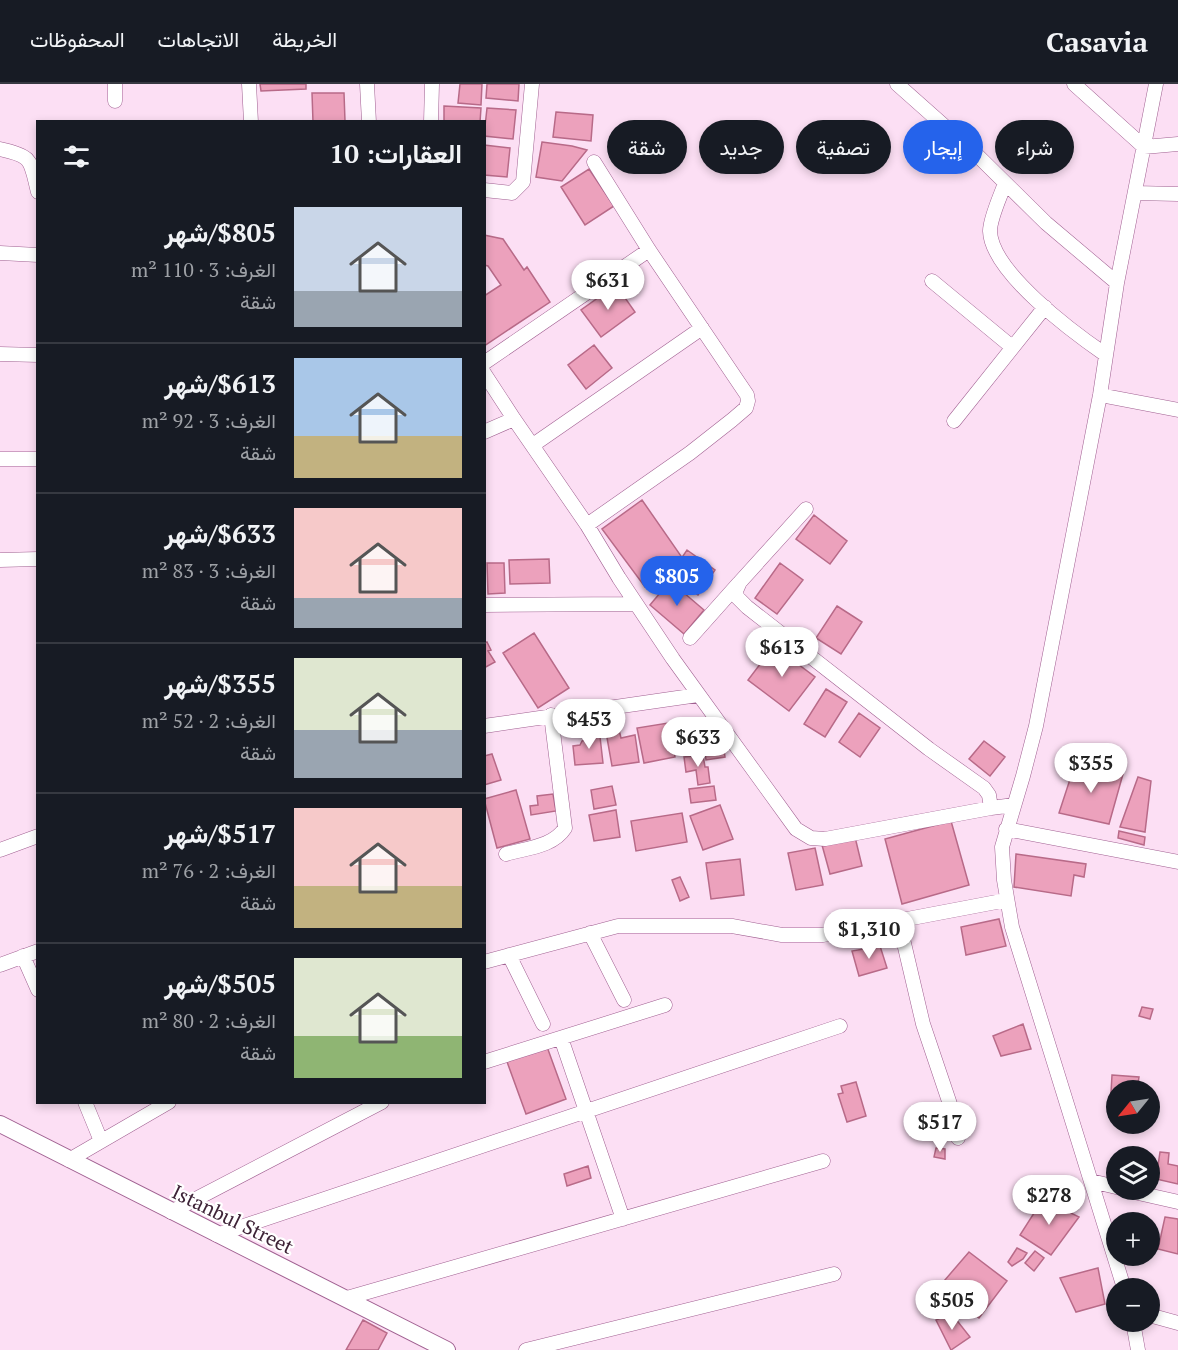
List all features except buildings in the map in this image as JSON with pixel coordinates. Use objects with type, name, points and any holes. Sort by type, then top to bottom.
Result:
[{"type":"street","points":[[115,84],[115,101]]},
{"type":"street","points":[[249,84],[251,120]]},
{"type":"street","points":[[367,84],[369,120]]},
{"type":"street","points":[[431,120],[432,84]]},
{"type":"street","points":[[486,190],[512,193],[523,182],[532,84]]},
{"type":"street","points":[[897,84],[1046,223],[1117,283]]},
{"type":"street","points":[[1074,84],[1144,147],[1178,144]]},
{"type":"street","points":[[1121,1278],[1012,927],[1002,847],[1035,726],[1100,395],[1117,283],[1156,84]]},
{"type":"street","points":[[0,148],[27,157],[36,185]]},
{"type":"street","points":[[587,525],[690,453],[746,408],[748,401],[747,395],[648,250],[594,162]]},
{"type":"street","points":[[1005,183],[990,228],[995,252],[1000,261],[1073,333],[1106,355]]},
{"type":"street","points":[[1134,193],[1178,194]]},
{"type":"street","points":[[486,362],[648,250]]},
{"type":"street","points":[[0,254],[36,255]]},
{"type":"street","points":[[932,280],[1012,347]]},
{"type":"street","points":[[954,421],[1045,307]]},
{"type":"street","points":[[533,445],[702,328]]},
{"type":"street","points":[[0,354],[36,355]]},
{"type":"street","points":[[486,376],[698,695],[796,829],[811,838],[825,839],[1014,805]]},
{"type":"street","points":[[1100,395],[1178,410]]},
{"type":"street","points":[[486,431],[514,419]]},
{"type":"street","points":[[0,459],[36,459]]},
{"type":"street","points":[[690,638],[806,509]]},
{"type":"street","points":[[0,560],[36,560]]},
{"type":"street","points":[[740,582],[736,591],[741,602],[921,743],[984,788],[989,795],[991,808]]},
{"type":"street","points":[[486,605],[636,604]]},
{"type":"street","points":[[486,726],[698,695]]},
{"type":"street","points":[[506,854],[550,842],[558,838],[565,828],[551,715]]},
{"type":"street","points":[[1006,829],[1178,862]]},
{"type":"street","points":[[0,849],[36,837]]},
{"type":"street","points":[[486,961],[618,926],[732,926],[782,935],[823,935],[1007,900]]},
{"type":"street","points":[[899,922],[923,1024],[954,1116],[958,1138]]},
{"type":"street","points":[[590,933],[624,1000]]},
{"type":"street","points":[[0,965],[36,952]]},
{"type":"street","points":[[509,955],[543,1024]]},
{"type":"street","points":[[23,956],[36,985]]},
{"type":"street","points":[[486,1061],[665,1005]]},
{"type":"street","points":[[217,1235],[840,1026]]},
{"type":"street","points":[[561,1038],[623,1219]]},
{"type":"street","points":[[86,1104],[101,1141]]},
{"type":"street","points":[[69,1160],[166,1104]]},
{"type":"street","points":[[171,1212],[378,1104]]},
{"type":"street","name":"Istanbul Street","points":[[0,1124],[447,1350]]},
{"type":"street","points":[[347,1298],[823,1161]]},
{"type":"street","points":[[1091,1181],[1106,1185]]},
{"type":"street","points":[[1160,1198],[1178,1202]]},
{"type":"street","points":[[526,1350],[834,1274]]},
{"type":"street","points":[[1160,1318],[1178,1323]]},
{"type":"street","points":[[1134,1332],[1137,1350]]}]
